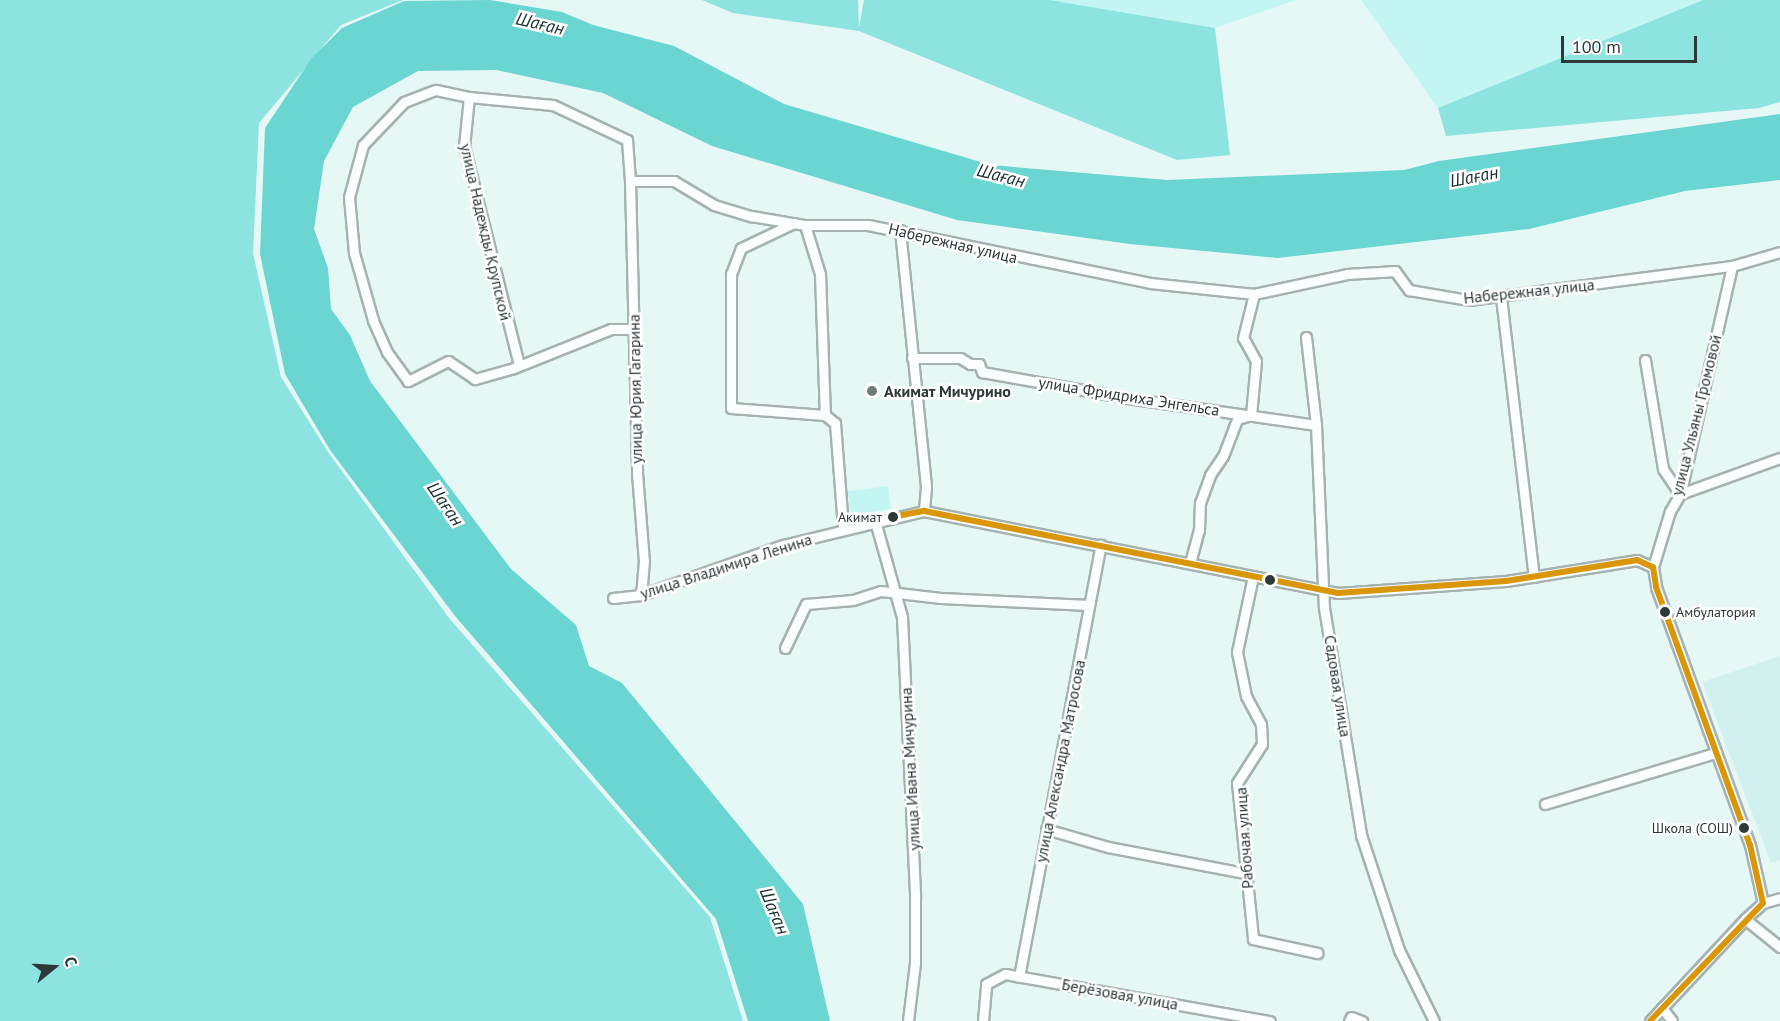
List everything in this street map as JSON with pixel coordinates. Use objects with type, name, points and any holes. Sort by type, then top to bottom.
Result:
[{"type":"street","points":[[630,182],[627,140],[553,105],[469,98],[436,90],[404,102],[363,145],[349,197],[354,252],[373,320],[387,352],[408,381],[448,361],[475,379],[519,365],[611,329],[634,329]]},
{"type":"street","name":"улица Надежды Крупской","points":[[469,98],[464,146],[519,365]]},
{"type":"street","name":"Набережная улица","points":[[630,182],[674,181],[714,205],[805,225],[868,225],[900,230],[970,249],[1150,283],[1254,294],[1347,274],[1395,271],[1409,290],[1427,296],[1469,300],[1732,266],[1780,252]]},
{"type":"street","name":"улица Юрия Гагарина","points":[[630,182],[637,473],[644,561],[640,595]]},
{"type":"street","points":[[794,223],[741,248],[731,274],[731,408],[786,415],[825,415],[835,423],[843,528]]},
{"type":"street","points":[[805,225],[820,274],[825,415]]},
{"type":"street","points":[[900,230],[926,487],[924,511]]},
{"type":"street","name":"улица Ульяны Громовой","points":[[1732,266],[1680,494],[1670,511],[1653,567],[1656,587],[1750,845],[1763,903]]},
{"type":"street","points":[[1190,563],[1199,530],[1200,503],[1210,475],[1223,456],[1237,419],[1251,415],[1256,361],[1242,338],[1254,294]]},
{"type":"street","points":[[1501,297],[1534,577]]},
{"type":"street","name":"Садовая улица","points":[[1306,337],[1316,425],[1324,591],[1364,844],[1399,950],[1434,1021]]},
{"type":"street","name":"улица Фридриха Энгельса","points":[[912,358],[960,358],[970,364],[979,364],[982,372],[1316,425]]},
{"type":"street","points":[[1645,360],[1663,469],[1680,494],[1780,458]]},
{"type":"street","name":"улица Владимира Ленина","points":[[613,598],[640,595],[783,545],[843,528],[924,511],[1338,593],[1534,577],[1637,560],[1653,567]]},
{"type":"street","name":"улица Ивана Мичурина","points":[[875,521],[902,616],[914,813],[915,963],[908,1021]]},
{"type":"street","name":"улица Александра Матросова","points":[[1019,977],[1101,545]]},
{"type":"street","name":"Рабочая улица","points":[[1253,576],[1238,652],[1246,696],[1261,724],[1262,744],[1237,783],[1244,873],[1253,939],[1317,953]]},
{"type":"street","points":[[785,648],[806,604],[853,600],[881,591],[1089,605]]},
{"type":"street","points":[[1545,804],[1715,753]]},
{"type":"street","points":[[1046,829],[1097,845],[1244,873]]},
{"type":"street","points":[[1650,1021],[1745,919],[1763,903],[1780,898]]},
{"type":"street","points":[[1745,919],[1780,947]]},
{"type":"street","name":"Берёзовая улица","points":[[982,1021],[986,984],[1005,974],[1270,1021]]},
{"type":"street","points":[[1662,1008],[1672,1021]]},
{"type":"street","points":[[1349,1021],[1351,1017],[1362,1021]]},
{"type":"shaded area","points":[[0,0],[403,0],[341,25],[259,123],[253,253],[281,377],[328,452],[449,618],[710,917],[743,1021],[0,1021]]},
{"type":"shaded area","points":[[702,0],[858,0],[859,27],[864,0],[1050,0],[1215,28],[1230,155],[1177,160],[859,31],[733,13]]},
{"type":"shaded area","points":[[1050,0],[1296,0],[1215,28]]},
{"type":"shaded area","points":[[1361,0],[1703,0],[1438,108]]},
{"type":"shaded area","points":[[1703,0],[1780,0],[1780,102],[1759,108],[1446,136],[1438,108]]},
{"type":"shaded area","points":[[888,486],[891,509],[851,515],[848,491]]},
{"type":"shaded area","points":[[1780,656],[1780,860],[1771,863],[1702,682]]},
{"type":"water","name":"Шаған","points":[[490,0],[562,12],[593,25],[674,46],[784,104],[991,165],[1167,180],[1404,170],[1439,161],[1780,114],[1780,180],[1685,191],[1529,229],[1278,258],[1130,244],[957,220],[712,146],[603,93],[496,70],[418,71],[353,107],[324,161],[314,229],[328,268],[331,309],[350,335],[370,381],[511,569],[576,625],[589,666],[622,683],[803,904],[830,1021],[748,1021],[716,919],[455,616],[330,450],[285,374],[260,254],[265,128],[311,59],[342,28],[404,1]]},
{"type":"transit line","points":[[892,517],[924,511],[1338,593],[1506,581],[1637,560],[1653,567]]},
{"type":"transit line","points":[[1653,567],[1656,587],[1750,845],[1763,903]]},
{"type":"transit line","points":[[1650,1021],[1763,903]]},
{"type":"place","name":"Акимат Мичурино","points":[[872,391]]},
{"type":"place","name":"Акимат","points":[[893,517]]},
{"type":"place","name":"Амбулатория","points":[[1665,612]]},
{"type":"place","name":"Школа (СОШ)","points":[[1744,828]]}]
